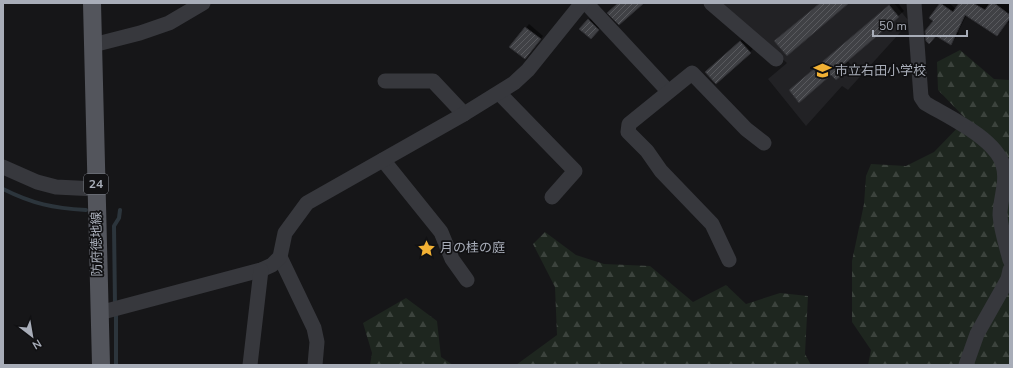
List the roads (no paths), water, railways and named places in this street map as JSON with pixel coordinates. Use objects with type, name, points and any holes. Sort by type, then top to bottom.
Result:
[{"type":"main road","name":"防府徳地線","points":[[92,3],[100,365]]},
{"type":"street","points":[[93,45],[140,33],[169,23],[203,3]]},
{"type":"street","points":[[99,313],[261,270],[272,265],[280,257],[285,233],[307,203],[500,93],[528,70],[582,3]]},
{"type":"street","points":[[586,3],[668,92]]},
{"type":"street","points":[[711,3],[776,60]]},
{"type":"street","points":[[914,3],[920,97],[925,103],[982,138],[998,156],[1003,166],[1001,220],[1010,260]]},
{"type":"street","points":[[729,260],[712,224],[661,171],[647,151],[628,132],[629,124],[692,73],[746,129],[764,143]]},
{"type":"street","points":[[385,81],[433,81],[464,114]]},
{"type":"street","points":[[500,93],[575,171],[552,197]]},
{"type":"street","points":[[383,160],[441,232],[452,259],[467,280]]},
{"type":"street","points":[[3,167],[37,182],[56,187],[96,189]]},
{"type":"street","points":[[280,257],[314,328],[317,342],[315,365]]},
{"type":"street","points":[[250,365],[261,270]]},
{"type":"street","points":[[966,365],[977,334],[1008,279],[1010,270]]},
{"type":"waterway","points":[[3,189],[34,202],[63,208],[86,210]]},
{"type":"waterway","points":[[115,305],[114,226],[119,218],[120,210]]},
{"type":"waterway","points":[[116,311],[116,365]]},
{"type":"place","name":"市立右田小学校","points":[[822,71]]},
{"type":"place","name":"月の桂の庭","points":[[427,248]]}]
